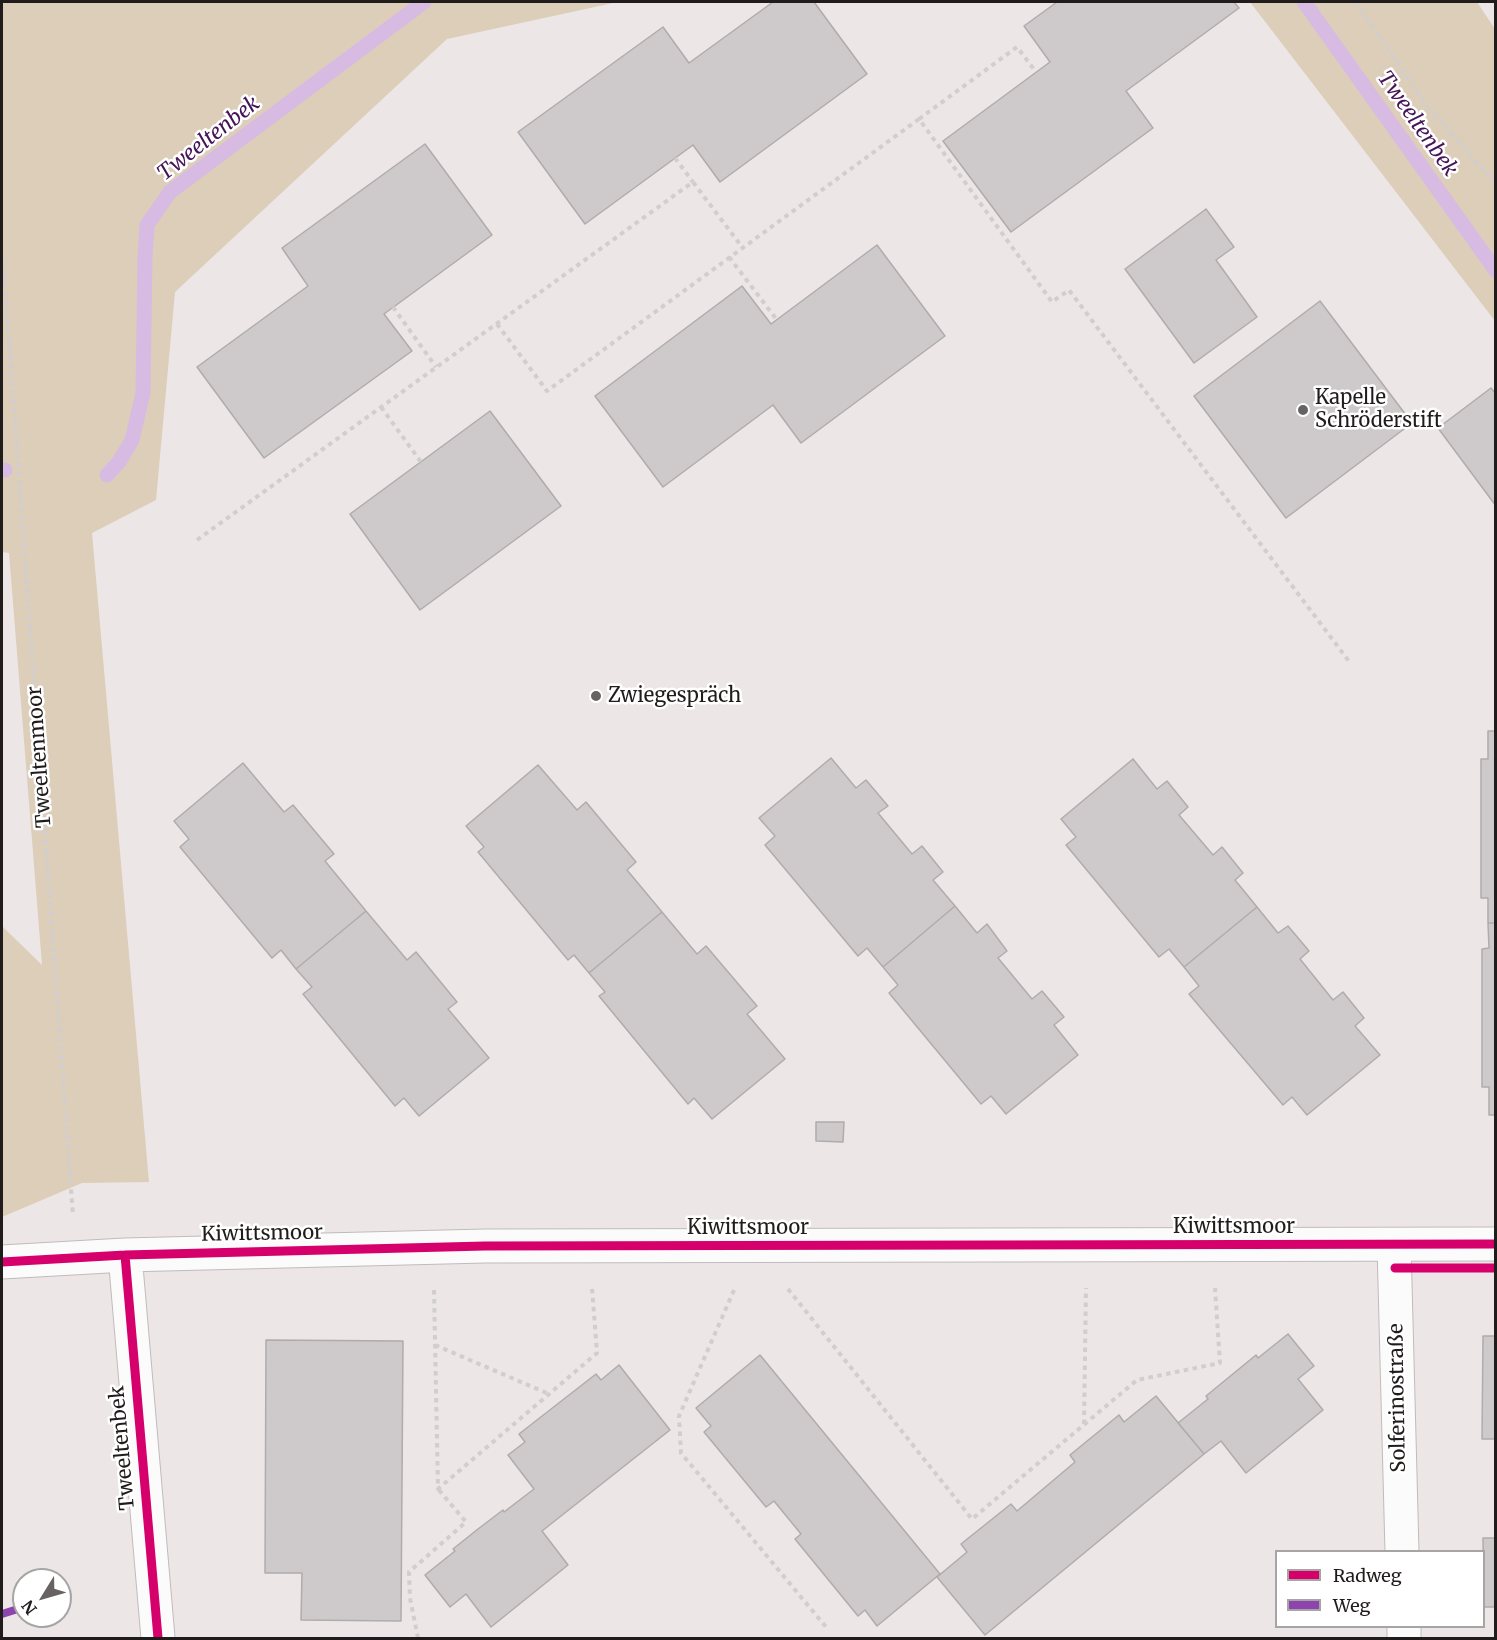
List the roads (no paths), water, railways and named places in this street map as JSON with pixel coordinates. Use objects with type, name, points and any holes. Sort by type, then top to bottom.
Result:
[{"type":"street","name":"Kiwittsmoor","points":[[2,1262],[125,1255],[588,1246],[1496,1244]]},
{"type":"street","name":"Solferinostraße","points":[[1394,1245],[1402,1550]]},
{"type":"street","name":"Tweeltenbek","points":[[125,1255],[158,1638]]},
{"type":"waterway","name":"Tweeltenbek","points":[[107,475],[119,462],[132,440],[143,393],[147,225],[170,192],[424,2]]},
{"type":"waterway","name":"Tweeltenbek","points":[[1304,2],[1496,271]]},
{"type":"place","name":"Kapelle Schröderstift","points":[[1303,410]]},
{"type":"place","name":"Zwiegespräch","points":[[596,696]]}]
